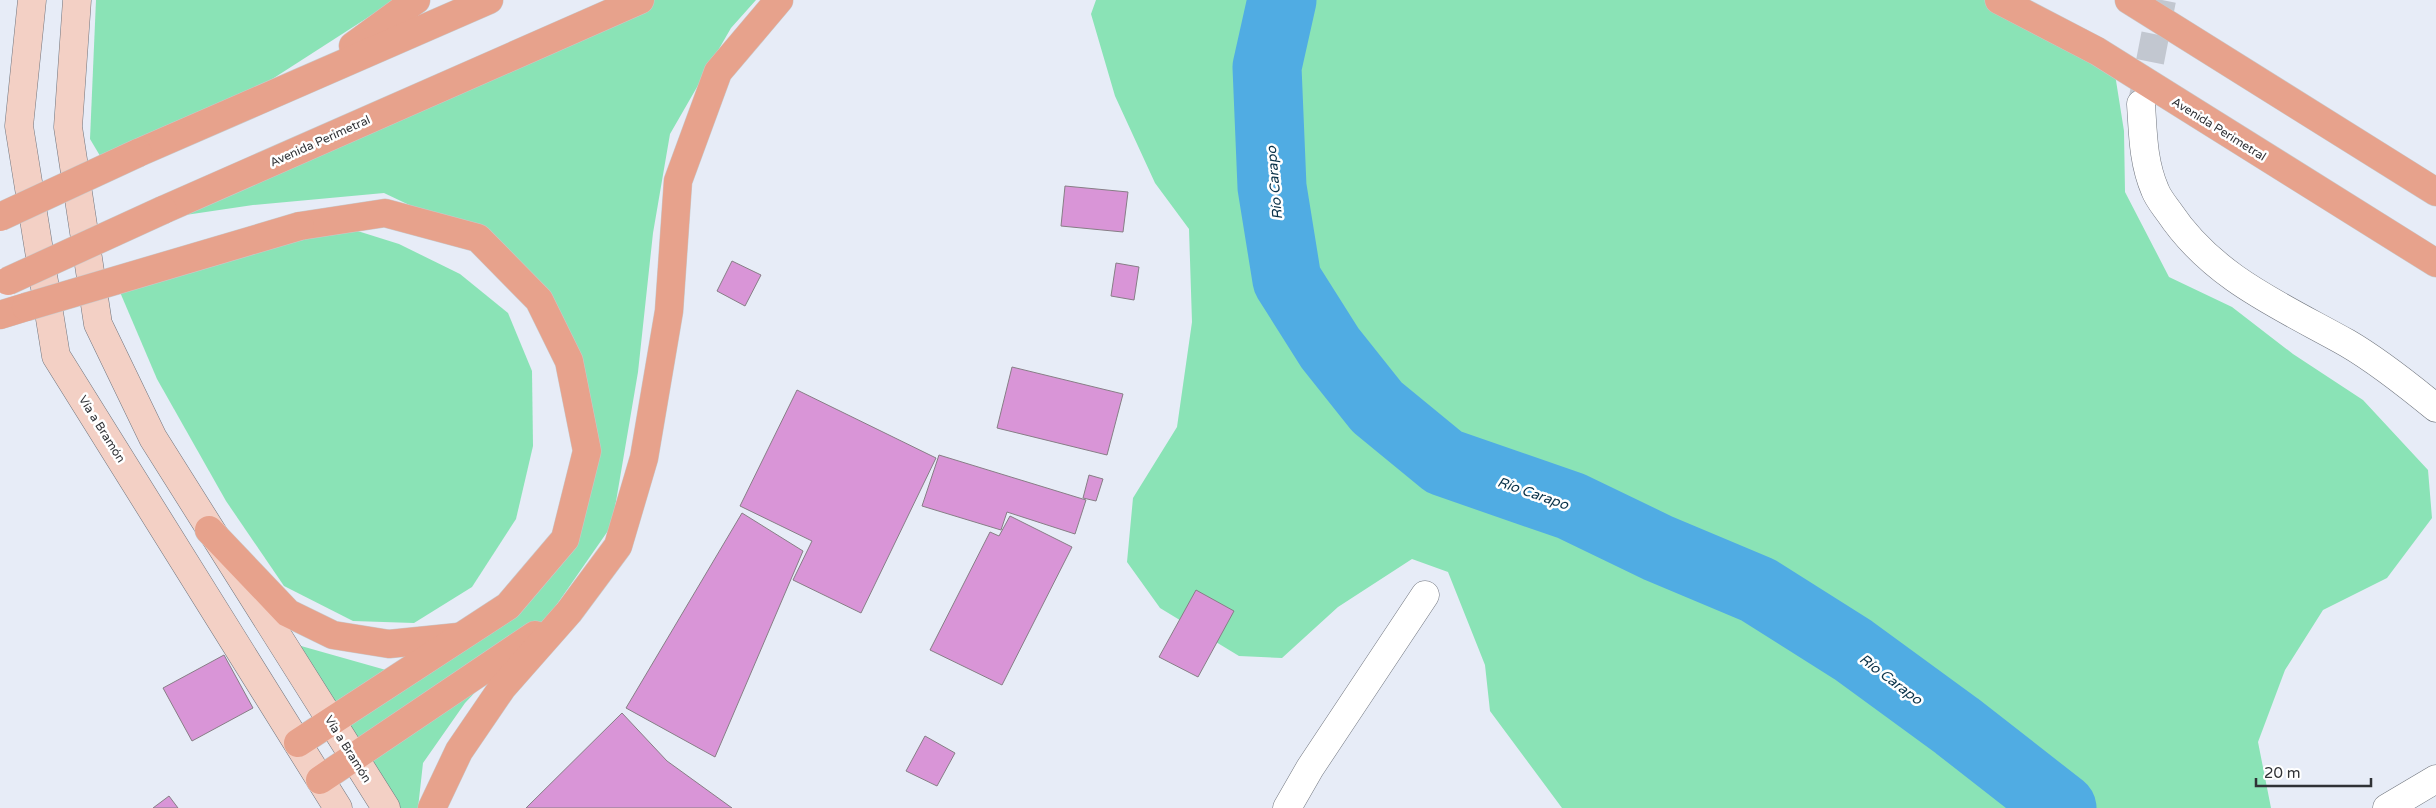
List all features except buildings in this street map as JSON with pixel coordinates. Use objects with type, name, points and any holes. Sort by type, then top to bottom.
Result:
[{"type":"main road","name":"Vía a Bramón","points":[[32,0],[19,126],[56,356],[338,808]]},
{"type":"main road","name":"Vía a Bramón","points":[[77,0],[68,127],[98,324],[153,438],[209,530],[386,808]]},
{"type":"main road","points":[[0,217],[138,152],[361,42],[416,0]]},
{"type":"main road","points":[[138,152],[489,0]]},
{"type":"main road","name":"Avenida Perimetral","points":[[4,283],[163,210],[640,0]]},
{"type":"main road","points":[[432,808],[459,751],[502,688],[569,612],[618,546],[644,458],[669,311],[678,181],[718,72],[779,0]]},
{"type":"main road","name":"Avenida Perimetral","points":[[1999,0],[2097,51],[2436,263]]},
{"type":"main road","points":[[2129,0],[2436,192]]},
{"type":"main road","points":[[0,315],[300,226],[385,213],[478,238],[539,300],[569,361],[587,451],[565,539],[508,606],[298,743]]},
{"type":"main road","points":[[209,530],[288,613],[332,635],[389,644],[462,637]]},
{"type":"main road","points":[[320,780],[354,759],[569,612]]},
{"type":"street","points":[[2141,104],[2143,153],[2155,191],[2184,235],[2227,274],[2273,304],[2349,344],[2436,408]]},
{"type":"street","points":[[1287,808],[1310,768],[1425,595]]},
{"type":"street","points":[[2387,808],[2436,779]]},
{"type":"green space","points":[[96,0],[395,0],[201,125],[109,171],[90,139]]},
{"type":"green space","points":[[614,0],[756,0],[731,28],[670,134],[653,233],[638,372],[612,525],[553,610],[465,703],[423,763],[418,808],[398,808],[294,644],[393,672],[458,649],[542,561],[573,486],[584,393],[547,301],[481,239],[384,193],[253,205],[118,225]]},
{"type":"green space","points":[[1096,0],[2006,0],[2114,68],[2124,131],[2125,192],[2169,277],[2232,307],[2293,354],[2363,400],[2428,470],[2432,518],[2387,578],[2323,610],[2285,670],[2258,742],[2271,808],[1562,808],[1490,711],[1485,665],[1448,572],[1412,559],[1338,607],[1282,658],[1239,656],[1160,608],[1127,562],[1133,498],[1177,427],[1192,322],[1189,229],[1155,183],[1115,96],[1091,14]]},
{"type":"green space","points":[[348,228],[399,244],[460,274],[508,313],[532,371],[533,446],[516,519],[472,587],[414,623],[353,621],[284,586],[226,501],[157,379],[111,271]]},
{"type":"waterway","name":"Río Carapo","points":[[1282,0],[1267,67],[1272,187],[1287,280],[1330,348],[1377,407],[1444,462],[1571,506],[1658,548],[1758,590],[1853,650],[1957,726],[2062,808]]},
{"type":"tunnel","points":[[2142,103],[2162,0]]}]
